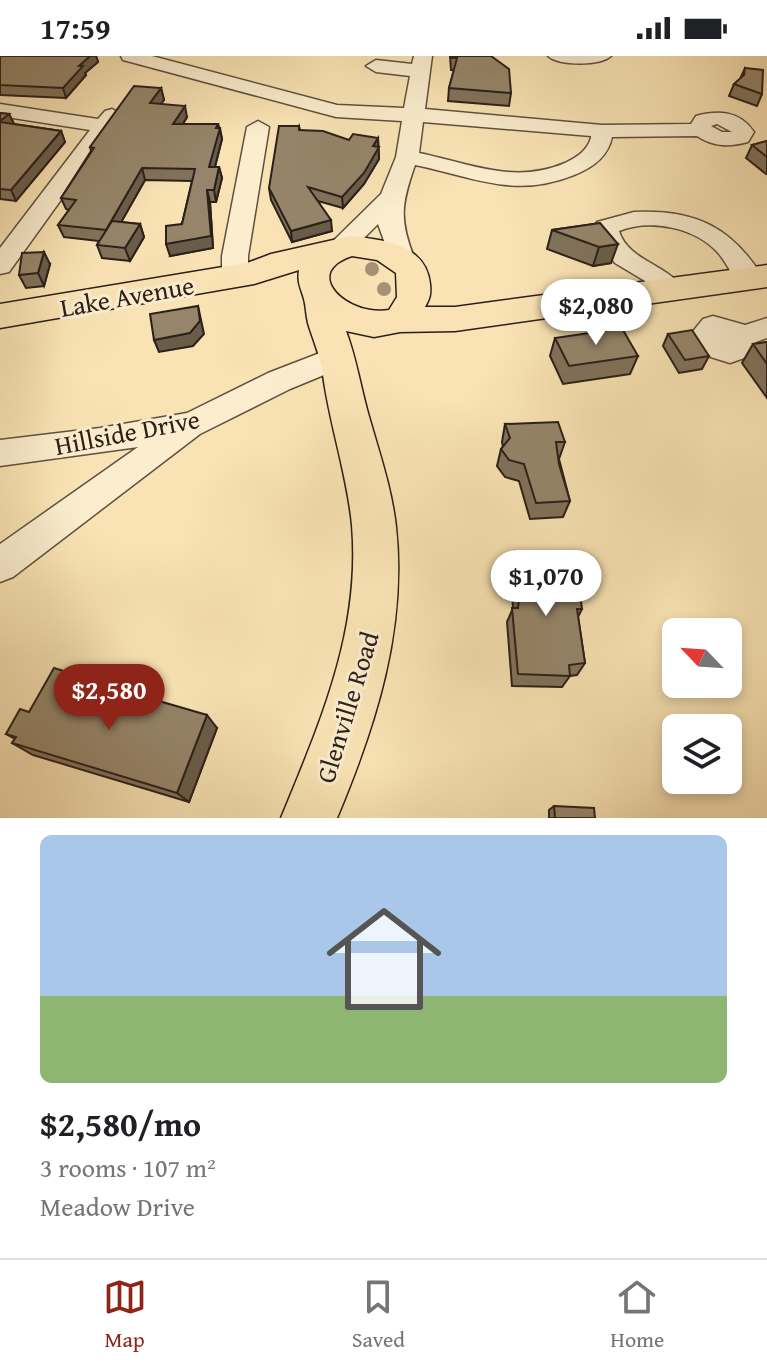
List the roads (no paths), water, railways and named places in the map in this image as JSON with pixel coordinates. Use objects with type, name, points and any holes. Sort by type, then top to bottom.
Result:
[{"type":"main road","points":[[512,309],[460,299],[379,249],[332,252],[314,275],[319,299],[350,320],[374,323],[455,319],[759,277]]},
{"type":"main road","name":"Lake Avenue","points":[[0,316],[245,275],[271,265],[332,252]]},
{"type":"main road","points":[[338,357],[361,346],[398,320],[414,297],[408,268]]},
{"type":"main road","name":"Lake Avenue","points":[[245,275],[295,283],[319,299]]},
{"type":"main road","name":"Glenville Road","points":[[309,818],[329,776],[366,662],[374,619],[377,577],[376,540],[367,484],[345,400],[338,357],[319,299]]},
{"type":"street","points":[[130,56],[336,111],[602,131],[702,130]]},
{"type":"street","points":[[557,56],[602,56]]},
{"type":"street","points":[[376,66],[422,64],[407,157],[392,197],[391,231],[408,268]]},
{"type":"street","points":[[0,110],[107,120],[0,266]]},
{"type":"street","points":[[245,275],[235,256],[258,127]]},
{"type":"street","points":[[407,157],[515,182],[537,181],[590,159],[602,143],[602,131]]},
{"type":"street","points":[[332,252],[392,197]]},
{"type":"street","points":[[671,290],[666,283],[627,262],[607,237],[606,227],[615,222],[642,219],[692,226],[724,244],[759,277]]},
{"type":"street","name":"Hillside Drive","points":[[0,453],[100,441],[193,424],[293,375],[338,357]]},
{"type":"street","points":[[0,565],[193,424]]}]
